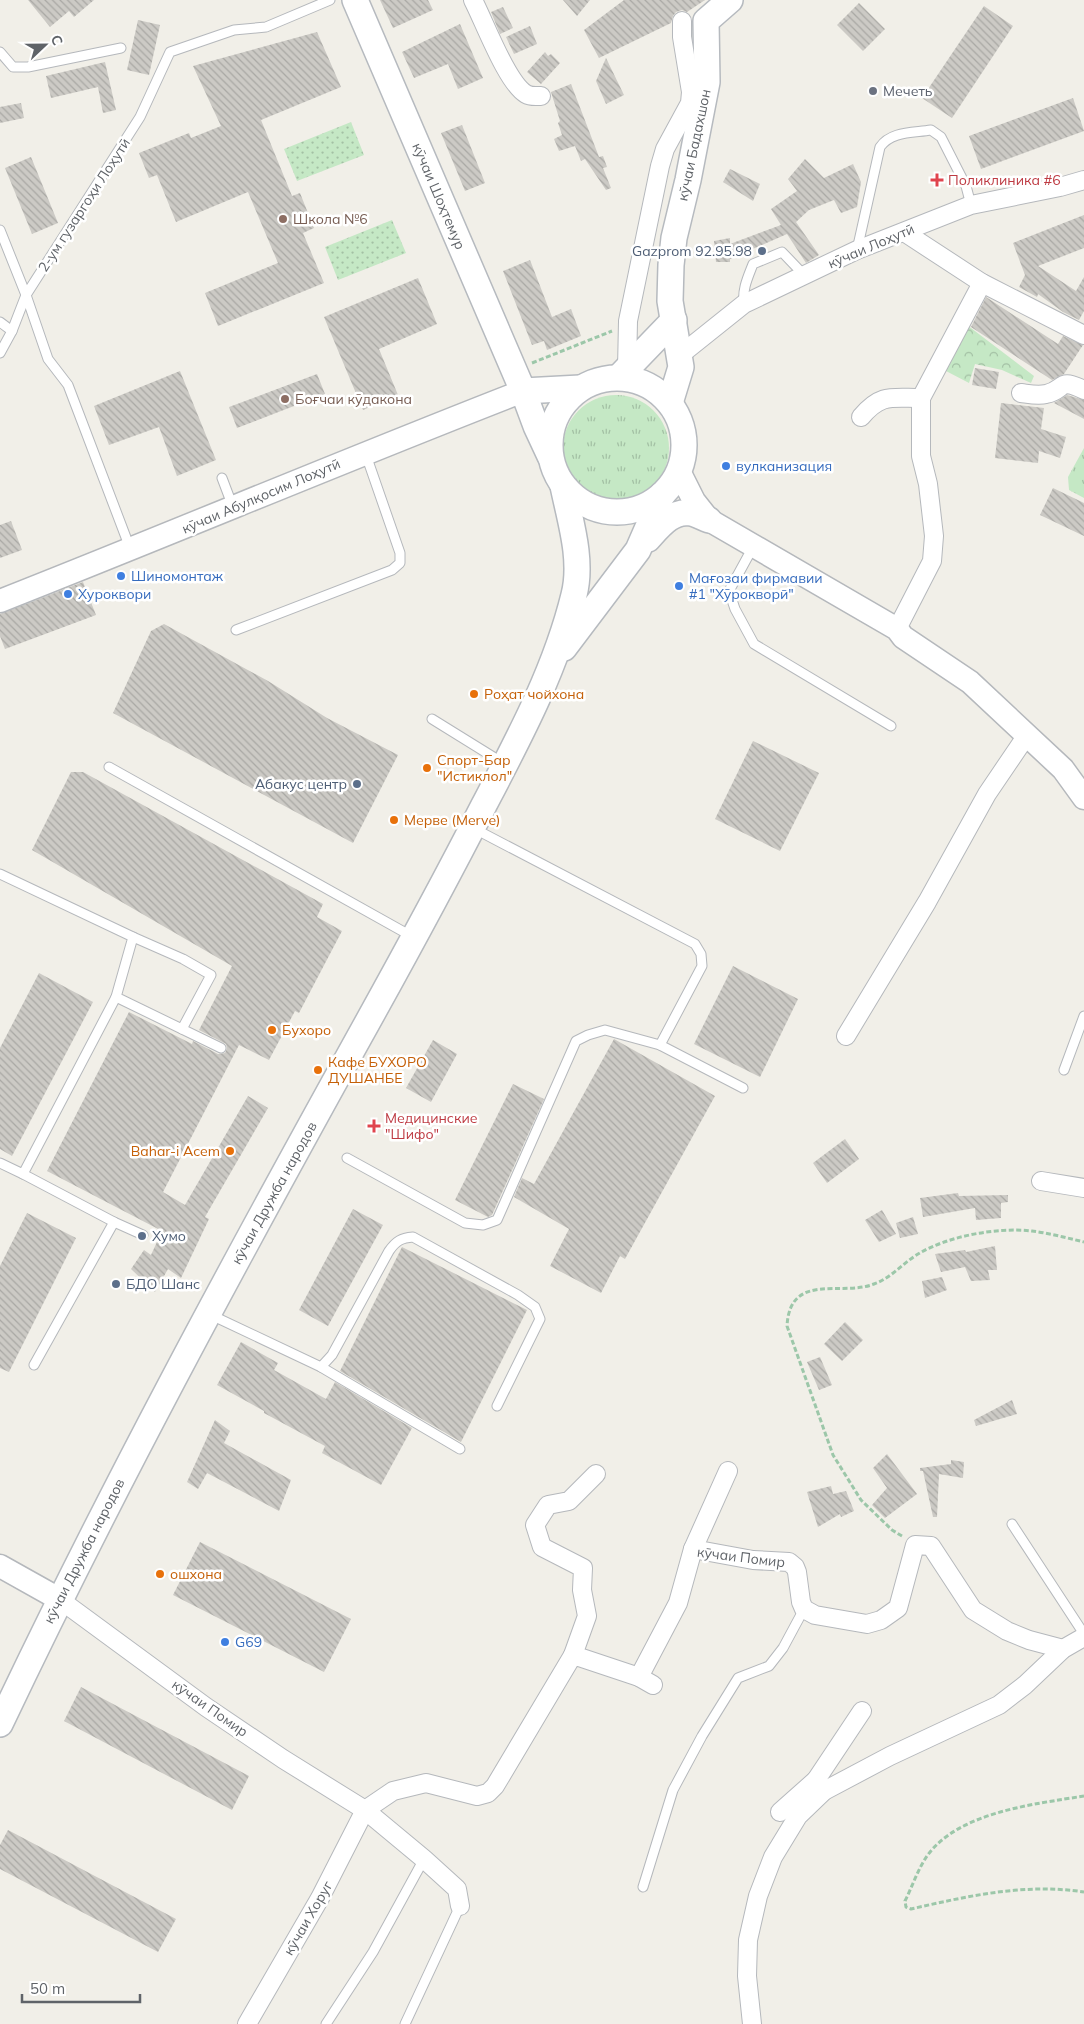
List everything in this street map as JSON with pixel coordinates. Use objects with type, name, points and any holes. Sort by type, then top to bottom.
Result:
[{"type":"main road","name":"кӯчаи Шоҳтемур","points":[[356,0],[550,456]]},
{"type":"main road","name":"кӯчаи Бадахшон","points":[[670,403],[680,367],[672,310],[671,265],[674,238],[688,180],[707,82],[706,21],[730,0]]},
{"type":"main road","points":[[552,664],[575,592],[577,562],[563,486],[550,456],[550,437],[555,418],[565,401],[580,388],[599,379],[623,373],[672,310]]},
{"type":"main road","points":[[623,373],[647,384],[670,403],[679,418],[684,436],[684,454],[679,472],[662,495],[638,550]]},
{"type":"main road","points":[[523,391],[580,388]]},
{"type":"main road","points":[[563,486],[584,504],[610,512],[638,509],[662,495]]},
{"type":"main road","points":[[552,664],[638,550],[664,522],[678,514],[690,513],[709,520]]},
{"type":"main road","name":"кӯчаи Дружба народов","points":[[0,1724],[59,1599],[207,1313],[415,938],[505,764],[552,664]]},
{"type":"street","points":[[473,0],[512,79],[524,93],[533,97],[541,96]]},
{"type":"street","points":[[623,373],[628,321],[660,166],[665,149],[690,102],[691,92],[682,37],[682,21]]},
{"type":"street","name":"кӯчаи Лоҳутӣ","points":[[679,356],[744,304],[857,250],[971,205],[1060,187],[1084,180]]},
{"type":"street","points":[[904,232],[982,283],[1084,335]]},
{"type":"street","points":[[897,629],[932,561],[934,536],[928,484],[920,456],[921,398],[982,283]]},
{"type":"street","points":[[1021,393],[1046,394],[1059,386],[1069,384],[1084,390]]},
{"type":"street","name":"кӯчаи Абулқосим Лоҳутӣ","points":[[0,601],[365,452],[523,391]]},
{"type":"street","points":[[861,417],[871,405],[879,400],[886,398],[921,398]]},
{"type":"street","points":[[679,472],[694,501],[709,520],[897,629],[903,637],[970,682],[1063,769],[1084,798]]},
{"type":"street","points":[[846,1036],[927,902],[987,794],[1027,735]]},
{"type":"street","points":[[1042,1181],[1084,1188]]},
{"type":"street","points":[[692,1549],[728,1471]]},
{"type":"street","points":[[365,1810],[393,1791],[426,1783],[477,1796],[488,1793],[495,1786],[572,1655],[587,1616],[582,1590],[584,1568],[542,1547],[536,1526],[548,1505],[569,1501],[596,1474]]},
{"type":"street","points":[[804,1609],[815,1615],[867,1624],[881,1620],[898,1608],[915,1544],[931,1546],[973,1610],[1006,1632],[1063,1649]]},
{"type":"street","name":"кӯчаи Помир","points":[[572,1655],[646,1681],[678,1603],[692,1549],[753,1560],[789,1562],[796,1567],[800,1602],[804,1609]]},
{"type":"street","points":[[0,1566],[59,1599]]},
{"type":"street","name":"кӯчаи Помир","points":[[59,1599],[206,1707],[283,1759],[365,1810],[424,1859],[456,1889],[460,1906]]},
{"type":"street","points":[[780,1812],[820,1786],[890,1756],[999,1705],[1026,1685],[1063,1649],[1084,1636]]},
{"type":"street","points":[[752,2024],[747,1967],[748,1940],[758,1896],[773,1857],[798,1816],[820,1786],[862,1711]]},
{"type":"street","name":"кӯчаи Хоруг","points":[[246,2024],[320,1898],[365,1810]]},
{"type":"lane","name":"2-ум гузаргоҳи Лоҳутӣ","points":[[0,353],[12,331],[26,295],[140,117],[168,56],[173,50],[234,30],[266,27],[330,0]]},
{"type":"lane","points":[[0,52],[13,66],[28,68],[121,48]]},
{"type":"lane","points":[[857,250],[880,147],[885,140],[892,136],[931,130],[941,137],[966,186],[971,205]]},
{"type":"lane","points":[[0,230],[26,295],[48,359],[68,385],[131,549]]},
{"type":"lane","points":[[744,304],[743,296],[747,277],[753,264],[782,252],[804,275]]},
{"type":"lane","points":[[0,322],[12,331]]},
{"type":"lane","points":[[236,630],[392,570],[400,563],[400,553],[365,452]]},
{"type":"lane","points":[[222,478],[234,507]]},
{"type":"lane","points":[[753,547],[729,591],[735,609],[754,644],[891,726]]},
{"type":"lane","points":[[432,719],[505,764]]},
{"type":"lane","points":[[109,767],[415,938]]},
{"type":"lane","points":[[1063,769],[1084,783]]},
{"type":"lane","points":[[473,827],[695,944],[701,954],[702,966],[660,1044]]},
{"type":"lane","points":[[0,874],[132,937],[183,959],[211,975],[182,1029]]},
{"type":"lane","points":[[23,1174],[116,997],[125,971],[132,937]]},
{"type":"lane","points":[[116,997],[221,1048]]},
{"type":"lane","points":[[1064,1070],[1084,1016]]},
{"type":"lane","points":[[347,1158],[465,1223],[483,1225],[497,1220],[576,1041],[605,1030],[660,1044],[743,1088]]},
{"type":"lane","points":[[0,1163],[143,1235]]},
{"type":"lane","points":[[34,1365],[114,1222]]},
{"type":"lane","points":[[321,1367],[332,1355],[389,1250],[396,1241],[405,1237],[414,1237],[518,1296],[534,1307],[540,1319],[497,1406]]},
{"type":"lane","points":[[207,1313],[321,1367],[460,1449]]},
{"type":"lane","points":[[1012,1524],[1084,1636]]},
{"type":"lane","points":[[643,1887],[673,1790],[702,1736],[738,1678],[769,1666],[783,1648],[804,1609]]},
{"type":"lane","points":[[326,2024],[373,1952],[424,1859]]},
{"type":"lane","points":[[405,2024],[460,1906]]},
{"type":"path","points":[[527,354],[531,363],[615,330],[628,321]]},
{"type":"path","points":[[915,1544],[892,1530],[861,1500],[833,1455],[787,1326],[788,1313],[799,1297],[812,1290],[863,1287],[875,1284],[918,1254],[944,1242],[998,1230],[1032,1231],[1084,1242]]},
{"type":"path","points":[[1084,1796],[1020,1806],[974,1822],[958,1830],[942,1841],[927,1856],[905,1901],[906,1907],[911,1909],[974,1895],[1020,1889],[1084,1892]]},
{"type":"green space","points":[[351,122],[364,155],[297,181],[284,149]]},
{"type":"green space","points":[[392,220],[406,253],[338,280],[325,247]]},
{"type":"green space","points":[[967,325],[1034,376],[1031,383],[1002,370],[975,364],[969,383],[946,371]]},
{"type":"green space","points":[[616,395],[636,399],[653,411],[665,428],[669,448],[665,468],[653,485],[636,497],[616,501],[596,497],[579,485],[567,468],[563,448],[567,428],[579,411],[596,399]]},
{"type":"green space","points":[[1084,448],[1084,498],[1069,490],[1068,477]]},
{"type":"building","points":[[28,0],[94,0],[74,17],[69,11],[50,27]]},
{"type":"building","points":[[380,0],[428,0],[433,10],[393,28]]},
{"type":"building","points":[[563,0],[590,0],[577,16]]},
{"type":"building","points":[[624,0],[705,0],[687,12],[682,10],[676,12],[671,23],[599,58],[584,30]]},
{"type":"building","points":[[859,3],[885,29],[863,51],[837,25]]},
{"type":"building","points":[[984,6],[1013,26],[952,118],[922,98]]},
{"type":"building","points":[[503,7],[513,28],[500,34],[491,12]]},
{"type":"building","points":[[138,20],[160,25],[149,75],[127,70]]},
{"type":"building","points":[[460,24],[483,78],[458,89],[448,64],[414,78],[402,52]]},
{"type":"building","points":[[530,26],[537,44],[514,54],[506,37]]},
{"type":"building","points":[[317,32],[341,87],[261,120],[292,196],[300,193],[314,228],[303,233],[324,283],[218,326],[205,293],[278,263],[248,192],[176,222],[157,175],[149,178],[139,153],[189,133],[191,138],[221,126],[193,66]]},
{"type":"building","points":[[545,52],[548,56],[551,54],[560,63],[541,84],[527,72]]},
{"type":"building","points":[[606,58],[624,95],[606,104],[596,81]]},
{"type":"building","points":[[105,62],[116,110],[103,113],[98,87],[51,98],[46,76]]},
{"type":"building","points":[[571,84],[599,157],[603,156],[607,167],[603,168],[611,188],[606,190],[585,159],[581,161],[575,146],[559,151],[554,139],[562,135],[558,123],[560,121],[551,92]]},
{"type":"building","points":[[1073,98],[1084,131],[981,169],[969,136]]},
{"type":"building","points":[[21,103],[24,118],[0,123],[0,107]]},
{"type":"building","points":[[462,125],[485,183],[465,191],[441,133]]},
{"type":"building","points":[[31,157],[58,223],[32,234],[5,168]]},
{"type":"building","points":[[805,159],[824,178],[853,164],[861,182],[857,207],[841,213],[834,200],[809,210],[796,222],[819,255],[806,263],[787,234],[730,259],[730,262],[716,262],[714,241],[730,238],[730,244],[781,225],[771,209],[797,191],[788,179]]},
{"type":"building","points":[[730,169],[760,184],[753,201],[723,182]]},
{"type":"building","points":[[1084,215],[1084,248],[1038,266],[1076,291],[1084,277],[1084,311],[1079,320],[1063,312],[1038,294],[1037,297],[1019,287],[1025,275],[1013,243]]},
{"type":"building","points":[[530,260],[552,317],[571,309],[581,336],[547,350],[544,341],[532,345],[503,271]]},
{"type":"building","points":[[418,278],[437,324],[379,349],[398,395],[363,410],[324,317]]},
{"type":"building","points":[[986,297],[1058,344],[1063,336],[1083,345],[1064,374],[1052,380],[971,327]]},
{"type":"building","points":[[975,368],[999,372],[996,389],[972,385]]},
{"type":"building","points":[[180,371],[216,460],[177,476],[159,427],[109,445],[94,406]]},
{"type":"building","points":[[317,374],[325,394],[237,428],[229,407]]},
{"type":"building","points":[[1067,395],[1084,400],[1084,419],[1054,403]]},
{"type":"building","points":[[1001,403],[1044,408],[1041,429],[1066,437],[1060,458],[1039,451],[1038,463],[995,458]]},
{"type":"building","points":[[1053,488],[1084,503],[1084,536],[1040,515]]},
{"type":"building","points":[[11,521],[22,550],[0,558],[0,525]]},
{"type":"building","points":[[83,582],[96,615],[5,649],[0,636],[0,614]]},
{"type":"building","points":[[164,624],[268,681],[327,718],[398,755],[353,843],[113,713],[151,631]]},
{"type":"building","points":[[753,741],[819,773],[780,851],[715,819]]},
{"type":"building","points":[[71,772],[83,772],[323,904],[317,917],[342,931],[299,1013],[295,1011],[269,1060],[239,1045],[163,1192],[185,1205],[248,1096],[268,1108],[205,1217],[209,1219],[181,1278],[168,1269],[155,1292],[131,1269],[144,1250],[151,1255],[162,1231],[47,1171],[129,1012],[192,1044],[193,1041],[218,1054],[225,1053],[226,1044],[199,1030],[232,966],[32,850]]},
{"type":"building","points":[[733,966],[798,999],[760,1077],[694,1044]]},
{"type":"building","points":[[39,973],[93,1002],[12,1156],[0,1149],[0,1048]]},
{"type":"building","points":[[614,1039],[715,1096],[625,1259],[620,1256],[601,1293],[550,1266],[569,1229],[514,1197],[522,1178],[534,1184]]},
{"type":"building","points":[[433,1040],[457,1054],[431,1102],[406,1088]]},
{"type":"building","points":[[513,1084],[544,1099],[492,1215],[488,1217],[455,1200]]},
{"type":"building","points":[[845,1139],[859,1159],[827,1183],[813,1163]]},
{"type":"building","points":[[958,1193],[959,1196],[1008,1195],[1008,1202],[1001,1203],[1001,1218],[976,1220],[975,1208],[923,1217],[920,1198]]},
{"type":"building","points":[[353,1209],[383,1225],[328,1326],[299,1310]]},
{"type":"building","points":[[882,1210],[896,1234],[879,1242],[865,1220]]},
{"type":"building","points":[[27,1213],[76,1238],[9,1372],[0,1368],[0,1266]]},
{"type":"building","points":[[913,1217],[918,1234],[900,1238],[896,1223]]},
{"type":"building","points":[[995,1246],[997,1270],[988,1270],[990,1280],[971,1281],[965,1267],[941,1272],[935,1254],[965,1250],[966,1252]]},
{"type":"building","points":[[402,1247],[527,1310],[461,1442],[340,1371]]},
{"type":"building","points":[[942,1277],[947,1290],[925,1298],[922,1281]]},
{"type":"building","points":[[845,1322],[863,1340],[842,1361],[824,1344]]},
{"type":"building","points":[[241,1342],[278,1363],[274,1370],[326,1399],[335,1382],[412,1428],[381,1485],[322,1453],[325,1446],[217,1385]]},
{"type":"building","points":[[820,1357],[832,1385],[819,1390],[807,1362]]},
{"type":"building","points":[[1012,1400],[1017,1414],[976,1426],[974,1420]]},
{"type":"building","points":[[215,1420],[230,1431],[224,1443],[291,1480],[279,1511],[207,1473],[198,1489],[187,1482]]},
{"type":"building","points":[[887,1454],[917,1494],[885,1518],[872,1505],[887,1488],[873,1468]]},
{"type":"building","points":[[951,1460],[964,1462],[963,1478],[939,1474],[937,1517],[933,1517],[923,1471],[920,1471],[920,1468],[951,1464]]},
{"type":"building","points":[[831,1486],[833,1494],[846,1491],[854,1511],[841,1517],[840,1514],[818,1527],[807,1492]]},
{"type":"building","points":[[200,1542],[351,1619],[324,1672],[173,1595]]},
{"type":"building","points":[[81,1687],[249,1776],[232,1810],[64,1721]]},
{"type":"building","points":[[8,1830],[176,1919],[158,1952],[0,1869],[0,1845]]},
{"type":"place","name":"Мечеть","points":[[873,91]]},
{"type":"place","name":"Поликлиника #6","points":[[937,180]]},
{"type":"place","name":"Школа №6","points":[[283,219]]},
{"type":"place","name":"Gazprom 92.95.98","points":[[762,251]]},
{"type":"place","name":"Боғчаи кӯдакона","points":[[285,399]]},
{"type":"place","name":"вулканизация","points":[[726,466]]},
{"type":"place","name":"Шиномонтаж","points":[[121,576]]},
{"type":"place","name":"Мағозаи фирмавии #1 \"Хӯрокворӣ\"","points":[[679,586]]},
{"type":"place","name":"Хуроквори","points":[[68,594]]},
{"type":"place","name":"Роҳат чойхона","points":[[474,694]]},
{"type":"place","name":"Спорт-Бар \"Истиклол\"","points":[[427,768]]},
{"type":"place","name":"Абакус центр","points":[[357,784]]},
{"type":"place","name":"Мерве (Merve)","points":[[394,820]]},
{"type":"place","name":"Бухоро","points":[[272,1030]]},
{"type":"place","name":"Кафе БУХОРО ДУШАНБЕ","points":[[318,1070]]},
{"type":"place","name":"Медицинские \"Шифо\"","points":[[374,1126]]},
{"type":"place","name":"Bahar-i Acem","points":[[230,1151]]},
{"type":"place","name":"Хумо","points":[[142,1236]]},
{"type":"place","name":"БДО Шанс","points":[[116,1284]]},
{"type":"place","name":"ошхона","points":[[160,1574]]},
{"type":"place","name":"G69","points":[[225,1642]]}]
